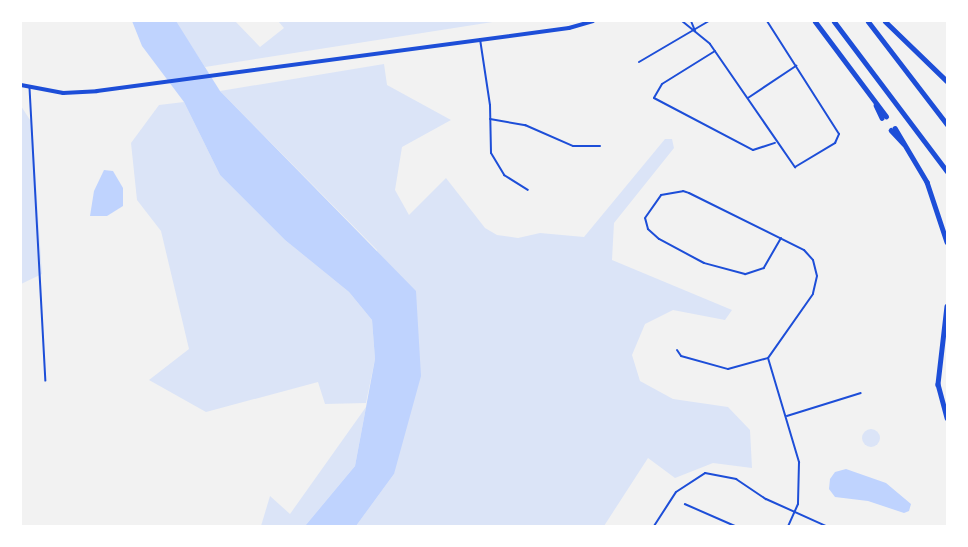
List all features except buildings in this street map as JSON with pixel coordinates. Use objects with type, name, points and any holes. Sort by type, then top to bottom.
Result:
[{"type":"highway","points":[[815,21],[884,117]]},
{"type":"highway","points":[[834,21],[947,171]]},
{"type":"highway","points":[[868,21],[947,124]]},
{"type":"highway","points":[[885,21],[947,81]]},
{"type":"highway","points":[[893,129],[905,144],[936,202],[947,242]]},
{"type":"highway","points":[[947,306],[938,384],[947,418]]},
{"type":"main road","points":[[21,85],[82,92],[480,39],[593,21]]},
{"type":"street","points":[[682,21],[715,51],[775,143],[795,167],[838,139],[838,131],[767,21]]},
{"type":"street","points":[[691,21],[694,31]]},
{"type":"street","points":[[639,62],[709,21]]},
{"type":"street","points":[[480,39],[490,119],[490,148],[495,164],[511,182],[528,190]]},
{"type":"street","points":[[715,51],[662,84],[654,94],[658,102],[753,150],[775,143]]},
{"type":"street","points":[[490,119],[525,125],[573,146],[600,146]]},
{"type":"street","points":[[677,351],[681,356],[728,369],[768,358],[813,294],[817,276],[810,255],[781,238],[682,191],[661,195],[645,218],[648,229],[659,239],[704,263],[745,274],[764,268],[781,238]]},
{"type":"street","points":[[768,358],[800,462],[800,486],[795,512],[788,526]]},
{"type":"street","points":[[654,526],[676,492],[705,473],[736,479],[795,512],[826,526]]},
{"type":"lane","points":[[748,99],[796,66]]},
{"type":"lane","points":[[30,87],[46,381]]},
{"type":"lane","points":[[787,416],[861,393]]},
{"type":"lane","points":[[686,504],[735,526]]},
{"type":"shaded area","points":[[175,21],[235,21],[260,47],[284,28],[278,21],[499,21],[205,67]]},
{"type":"shaded area","points":[[384,64],[387,85],[451,120],[402,147],[395,190],[409,215],[446,178],[485,228],[497,235],[518,238],[540,233],[584,237],[665,139],[672,139],[674,148],[614,223],[612,260],[732,310],[725,320],[673,310],[645,324],[632,355],[640,381],[673,399],[728,407],[750,430],[752,468],[713,463],[675,478],[648,458],[604,526],[356,526],[394,474],[377,250],[220,91]]},
{"type":"shaded area","points":[[184,102],[220,175],[285,240],[349,292],[372,320],[375,359],[366,403],[325,404],[318,382],[206,412],[149,380],[189,349],[161,231],[137,200],[131,143],[159,105]]},
{"type":"shaded area","points":[[21,106],[32,123],[42,274],[21,284]]},
{"type":"shaded area","points":[[366,407],[355,466],[305,526],[261,526],[270,496],[290,514]]},
{"type":"shaded area","points":[[871,429],[877,432],[880,438],[877,444],[871,447],[865,444],[862,438],[865,432]]},
{"type":"water","points":[[132,21],[176,21],[220,91],[416,291],[421,376],[394,474],[356,526],[305,526],[355,466],[375,359],[372,320],[349,292],[285,240],[220,175],[184,102],[142,46]]},
{"type":"water","points":[[104,170],[113,171],[123,188],[123,206],[107,216],[90,216],[94,191]]},
{"type":"water","points":[[846,469],[886,483],[911,504],[909,511],[904,513],[868,501],[835,497],[829,489],[830,479],[835,472]]}]
